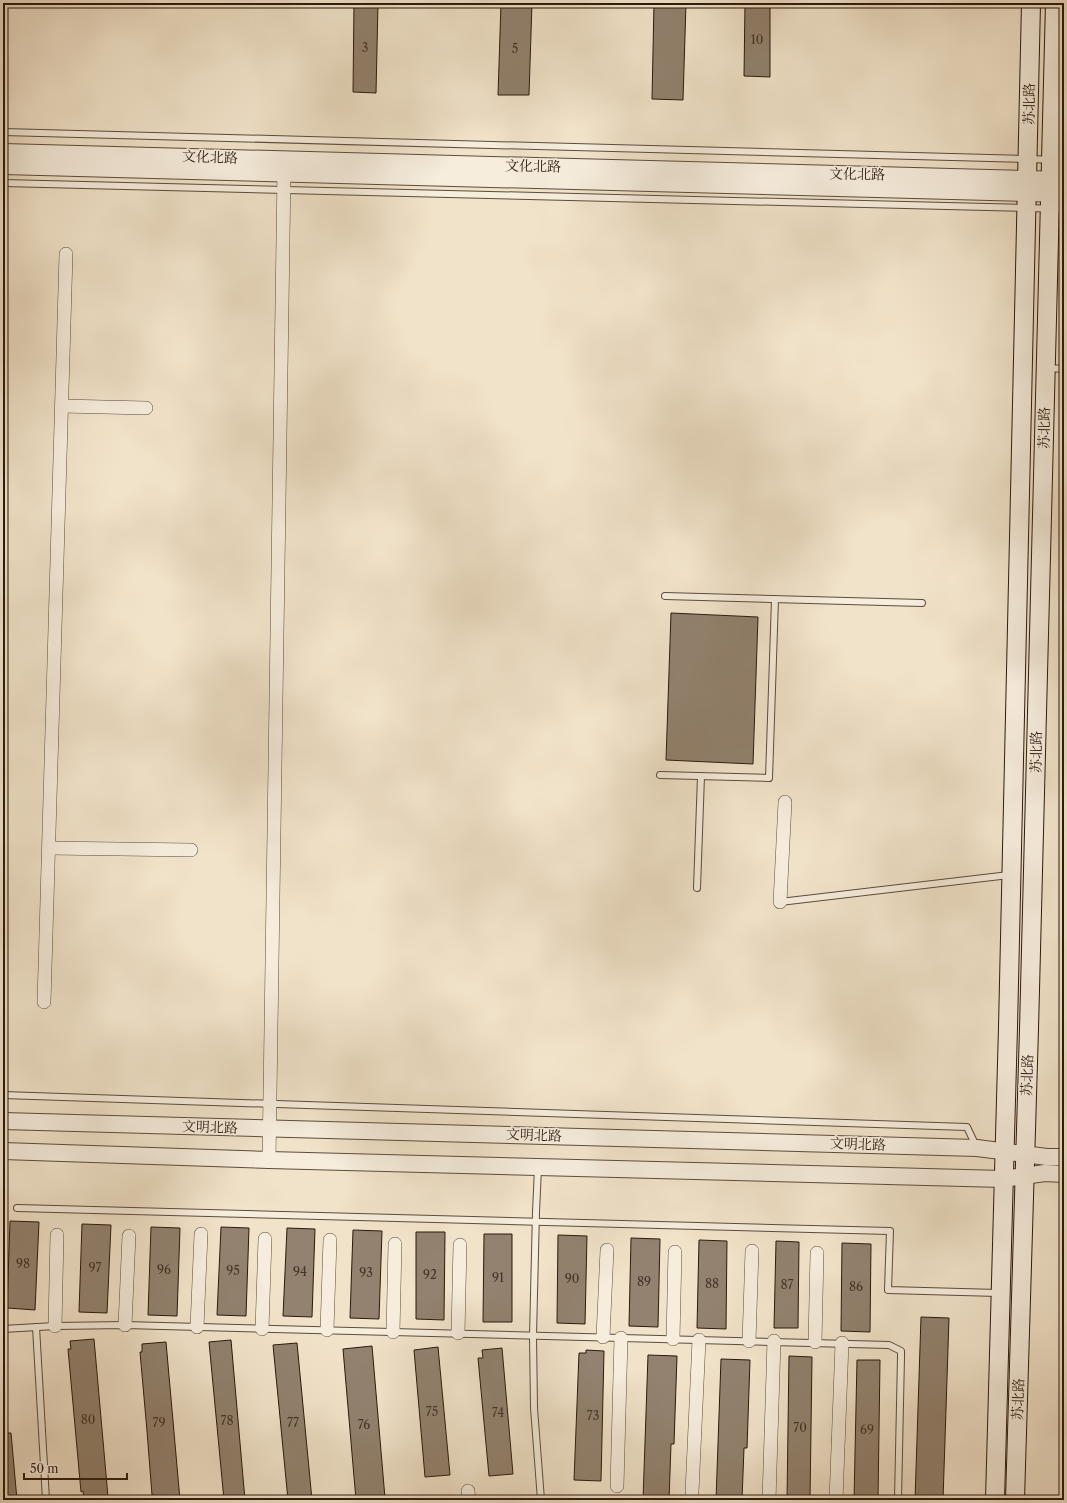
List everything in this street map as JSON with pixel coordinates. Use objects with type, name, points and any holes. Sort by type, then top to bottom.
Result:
[{"type":"main road","name":"苏北路","points":[[995,1500],[1031,3]]},
{"type":"main road","name":"苏北路","points":[[1015,1500],[1046,368],[1058,160],[1055,3]]},
{"type":"street","name":"文化北路","points":[[3,152],[1027,193]]},
{"type":"street","name":"文化北路","points":[[3,166],[1057,194]]},
{"type":"street","points":[[269,1160],[284,173]]},
{"type":"street","points":[[44,1002],[66,254]]},
{"type":"street","points":[[62,406],[146,408]]},
{"type":"street","points":[[780,902],[785,802]]},
{"type":"street","points":[[49,848],[191,850]]},
{"type":"street","name":"文明北路","points":[[3,1121],[977,1148],[1004,1152],[1064,1157]]},
{"type":"street","points":[[3,1151],[269,1160],[1003,1179],[1045,1173],[1064,1174]]},
{"type":"street","points":[[197,1327],[201,1234]]},
{"type":"street","points":[[55,1326],[57,1235]]},
{"type":"street","points":[[125,1325],[129,1236]]},
{"type":"street","points":[[262,1329],[265,1239]]},
{"type":"street","points":[[328,1330],[330,1240]]},
{"type":"street","points":[[393,1332],[395,1244]]},
{"type":"street","points":[[458,1333],[460,1245]]},
{"type":"street","points":[[603,1337],[607,1250]]},
{"type":"street","points":[[749,1340],[752,1251]]},
{"type":"street","points":[[673,1339],[675,1252]]},
{"type":"street","points":[[815,1342],[817,1253]]},
{"type":"street","points":[[617,1486],[621,1338]]},
{"type":"street","points":[[692,1492],[699,1340]]},
{"type":"street","points":[[769,1500],[774,1341]]},
{"type":"street","points":[[836,1500],[842,1343]]},
{"type":"lane","points":[[3,132],[1058,160]]},
{"type":"lane","points":[[3,183],[283,190],[1027,193]]},
{"type":"lane","points":[[1046,368],[1064,369]]},
{"type":"lane","points":[[665,596],[922,603]]},
{"type":"lane","points":[[660,775],[769,778],[774,599]]},
{"type":"lane","points":[[697,888],[701,776]]},
{"type":"lane","points":[[780,902],[1011,875]]},
{"type":"lane","points":[[3,1095],[967,1127],[977,1148]]},
{"type":"lane","points":[[538,1166],[533,1336],[534,1408],[541,1500]]},
{"type":"lane","points":[[17,1208],[890,1231],[888,1290],[1000,1293]]},
{"type":"lane","points":[[3,1329],[55,1326],[125,1325],[889,1344],[901,1351],[898,1500]]},
{"type":"lane","points":[[36,1327],[46,1500]]},
{"type":"building","points":[[354,3],[378,3],[376,93],[353,92]]},
{"type":"building","points":[[501,3],[532,3],[529,95],[498,95]]},
{"type":"building","points":[[654,3],[686,3],[683,100],[652,99]]},
{"type":"building","points":[[745,3],[770,3],[770,77],[744,76]]},
{"type":"building","points":[[671,613],[758,617],[753,764],[666,760]]},
{"type":"building","points":[[10,1221],[39,1222],[35,1310],[7,1308]]},
{"type":"building","points":[[82,1224],[111,1225],[107,1313],[79,1312]]},
{"type":"building","points":[[151,1227],[180,1228],[177,1316],[148,1315]]},
{"type":"building","points":[[221,1227],[249,1228],[246,1316],[217,1315]]},
{"type":"building","points":[[287,1228],[315,1229],[312,1317],[283,1316]]},
{"type":"building","points":[[353,1230],[382,1231],[379,1319],[350,1318]]},
{"type":"building","points":[[416,1232],[445,1232],[444,1320],[416,1319]]},
{"type":"building","points":[[484,1234],[512,1234],[512,1322],[483,1322]]},
{"type":"building","points":[[558,1235],[587,1236],[585,1324],[557,1323]]},
{"type":"building","points":[[631,1238],[660,1239],[658,1327],[629,1326]]},
{"type":"building","points":[[699,1240],[727,1241],[726,1329],[697,1328]]},
{"type":"building","points":[[776,1241],[799,1242],[798,1328],[774,1328]]},
{"type":"building","points":[[842,1243],[871,1244],[870,1332],[841,1331]]},
{"type":"building","points":[[921,1317],[949,1318],[943,1500],[915,1500]]},
{"type":"building","points":[[94,1339],[108,1497],[84,1499],[83,1491],[81,1492],[68,1349],[71,1349],[70,1341]]},
{"type":"building","points":[[231,1340],[245,1500],[224,1500],[209,1342]]},
{"type":"building","points":[[166,1342],[180,1500],[155,1500],[154,1495],[152,1495],[140,1352],[142,1352],[142,1344]]},
{"type":"building","points":[[297,1343],[312,1500],[288,1500],[273,1345]]},
{"type":"building","points":[[372,1346],[385,1498],[356,1500],[343,1349]]},
{"type":"building","points":[[438,1347],[450,1475],[425,1477],[414,1350]]},
{"type":"building","points":[[502,1348],[513,1474],[489,1476],[478,1358],[483,1358],[482,1350]]},
{"type":"building","points":[[586,1350],[604,1351],[601,1481],[574,1480],[579,1353],[586,1353]]},
{"type":"building","points":[[648,1355],[677,1356],[674,1444],[671,1444],[669,1500],[643,1500]]},
{"type":"building","points":[[789,1356],[812,1357],[810,1500],[787,1500]]},
{"type":"building","points":[[721,1359],[750,1360],[747,1448],[744,1448],[742,1500],[716,1500]]},
{"type":"building","points":[[857,1360],[880,1360],[878,1500],[854,1500]]},
{"type":"building","points":[[3,1433],[11,1433],[17,1500],[3,1500]]}]
